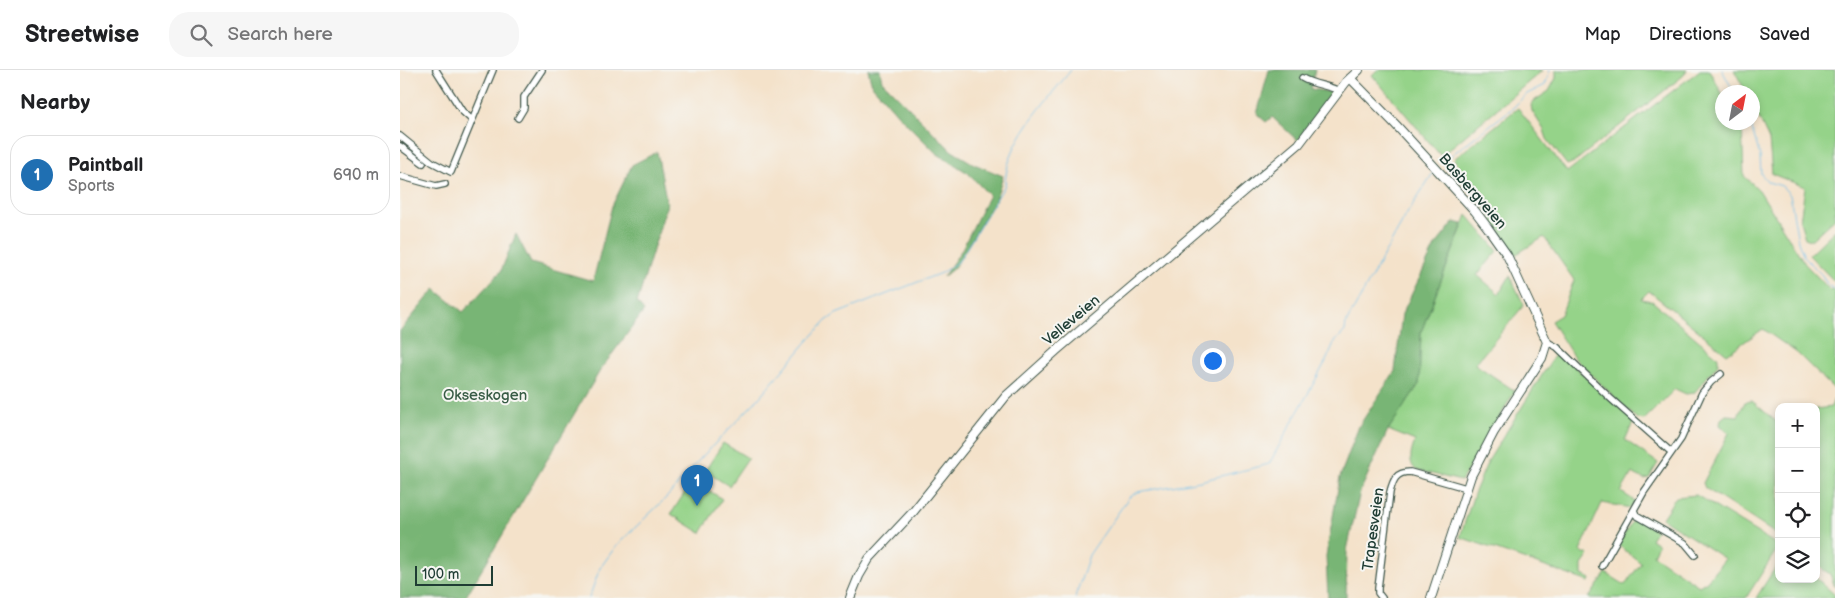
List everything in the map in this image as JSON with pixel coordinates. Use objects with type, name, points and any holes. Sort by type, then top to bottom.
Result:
[{"type":"main road","name":"Velleveien","points":[[850,598],[862,569],[869,559],[913,512],[1006,396],[1028,375],[1294,149],[1309,132],[1351,74],[1359,70]]},
{"type":"main road","name":"Basbergveien","points":[[1351,74],[1475,211],[1488,228],[1507,255],[1547,342]]},
{"type":"main road","points":[[1431,598],[1466,488],[1482,452],[1542,358],[1547,342]]},
{"type":"street","points":[[436,70],[462,111],[472,120]]},
{"type":"street","points":[[400,136],[432,162],[451,172],[493,70]]},
{"type":"street","points":[[518,118],[524,108],[524,97],[542,70]]},
{"type":"street","points":[[1302,78],[1339,91]]},
{"type":"street","points":[[400,146],[422,163]]},
{"type":"street","points":[[400,176],[438,187],[445,184]]},
{"type":"street","name":"Basbergveien","points":[[1547,342],[1557,347],[1610,398],[1671,452]]},
{"type":"street","points":[[1602,566],[1634,510],[1681,439],[1702,393],[1721,374]]},
{"type":"street","name":"Trapesveien","points":[[1382,598],[1378,593],[1378,588],[1390,492],[1396,476],[1402,472],[1410,472],[1466,488]]},
{"type":"street","points":[[1634,510],[1636,515],[1685,543],[1695,555]]},
{"type":"green space","points":[[868,70],[880,70],[882,81],[952,151],[974,164],[1003,176],[996,199],[955,267],[943,277],[961,251],[989,195],[968,173],[936,153],[900,117],[872,85]]},
{"type":"green space","points":[[1269,70],[1315,70],[1311,89],[1331,92],[1298,141],[1272,117],[1266,122],[1257,114]]},
{"type":"green space","points":[[1377,70],[1543,70],[1441,156],[1372,75]]},
{"type":"green space","points":[[1556,70],[1687,70],[1683,76],[1574,162],[1567,165],[1547,139],[1544,130],[1532,111],[1531,105],[1549,91],[1556,78]]},
{"type":"green space","points":[[1700,70],[1709,70],[1717,85],[1715,85],[1715,130],[1742,130],[1744,176],[1759,190],[1805,264],[1829,289],[1835,291],[1835,390],[1797,353],[1763,329],[1727,354],[1649,291],[1641,299],[1652,301],[1718,357],[1718,364],[1694,393],[1686,394],[1675,389],[1644,420],[1637,419],[1575,359],[1551,321],[1561,315],[1574,280],[1544,237],[1515,255],[1454,159],[1518,108],[1567,172]]},
{"type":"green space","points":[[1734,70],[1835,70],[1835,218],[1811,240],[1805,238],[1800,221],[1805,187],[1772,174],[1769,140],[1760,120],[1760,85],[1742,85]]},
{"type":"green space","name":"Okseskogen","points":[[657,152],[667,204],[637,303],[644,311],[601,369],[465,598],[400,598],[400,331],[435,289],[463,312],[501,271],[516,234],[531,263],[593,281],[612,206],[632,165]]},
{"type":"green space","points":[[1467,215],[1498,251],[1477,275],[1499,294],[1510,276],[1524,305],[1475,364],[1515,391],[1461,481],[1416,470],[1411,460],[1415,441],[1388,430],[1419,384],[1421,332]]},
{"type":"green space","points":[[1454,222],[1463,224],[1421,332],[1419,384],[1388,430],[1360,492],[1347,550],[1346,598],[1328,598],[1326,556],[1340,477],[1359,426],[1395,371],[1402,314],[1435,246]]},
{"type":"green space","points":[[1835,230],[1835,282],[1809,255]]},
{"type":"green space","points":[[1560,353],[1634,421],[1625,440],[1658,463],[1649,478],[1644,479],[1632,473],[1621,492],[1635,501],[1631,508],[1602,503],[1580,551],[1589,555],[1582,565],[1582,575],[1590,579],[1589,582],[1460,537],[1474,494],[1488,461],[1554,356]]},
{"type":"green space","points":[[1835,396],[1835,587],[1830,574],[1820,568],[1820,408],[1831,407]]},
{"type":"green space","points":[[1752,401],[1775,421],[1775,533],[1705,488],[1703,483],[1729,433],[1720,425],[1721,419],[1726,415],[1738,416],[1745,402]]},
{"type":"green space","points":[[723,443],[748,458],[729,486],[705,471]]},
{"type":"green space","points":[[693,480],[722,499],[701,533],[671,514]]},
{"type":"green space","points":[[1696,495],[1775,544],[1775,552],[1746,598],[1589,598],[1606,573],[1625,585],[1641,563],[1618,545],[1635,516],[1656,531],[1651,539],[1658,544],[1653,555],[1699,586],[1707,581],[1725,559],[1662,518],[1676,497]]},
{"type":"green space","points":[[1775,568],[1775,583],[1820,582],[1835,595],[1835,598],[1756,598]]},
{"type":"waterway","points":[[589,598],[600,568],[616,546],[668,496],[700,459],[760,397],[826,321],[836,314],[941,273],[959,261],[1005,185],[1012,153],[1020,138],[1039,109],[1071,70]]},
{"type":"waterway","points":[[1441,163],[1514,107],[1525,95],[1545,85],[1550,70]]},
{"type":"waterway","points":[[1722,70],[1730,85]]},
{"type":"waterway","points":[[1752,130],[1760,156],[1761,174],[1768,182],[1782,186],[1790,195],[1798,241],[1804,257],[1822,275],[1827,284],[1835,290]]},
{"type":"waterway","points":[[1075,598],[1089,555],[1129,497],[1138,492],[1200,481],[1269,464],[1334,343],[1345,331],[1346,323],[1408,212],[1433,173]]},
{"type":"place","name":"Paintball","points":[[697,506]]}]
